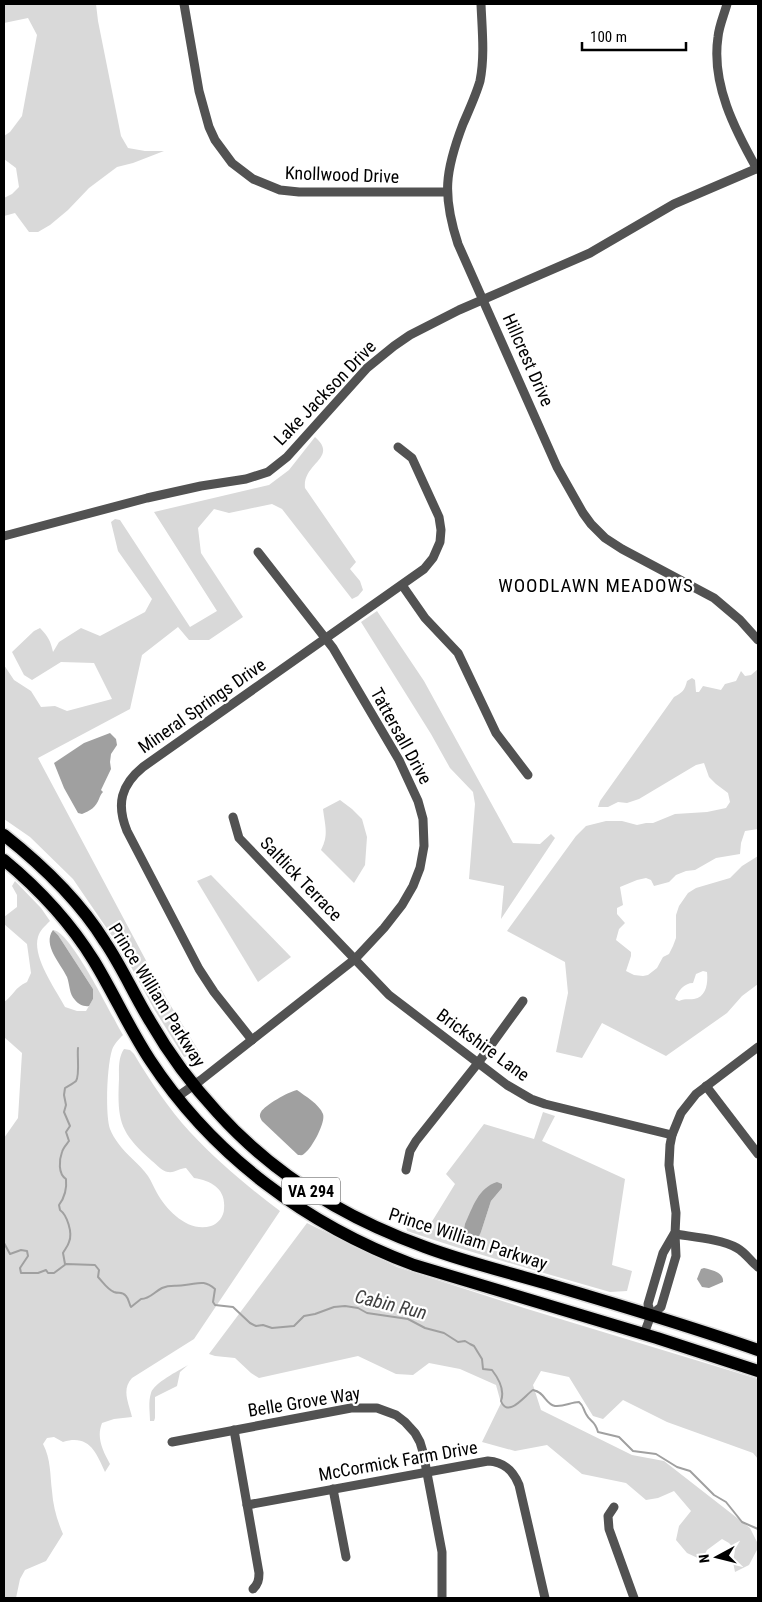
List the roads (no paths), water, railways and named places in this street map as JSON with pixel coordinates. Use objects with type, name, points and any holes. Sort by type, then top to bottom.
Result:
[{"type":"highway","name":"Prince William Parkway","points":[[4,835],[59,883],[76,902],[104,940],[159,1036],[194,1085],[220,1116],[263,1156],[308,1190],[333,1206],[427,1248],[651,1315],[758,1350]]},
{"type":"highway","name":"Prince William Parkway","points":[[4,860],[45,898],[80,940],[94,960],[150,1060],[177,1097],[214,1139],[253,1174],[306,1212],[359,1242],[385,1254],[455,1278],[644,1334],[758,1371]]},
{"type":"street","name":"Knollwood Drive","points":[[184,4],[199,91],[209,127],[224,153],[242,171],[265,185],[280,190],[299,192],[446,192]]},
{"type":"street","name":"Hillcrest Drive","points":[[482,4],[482,53],[479,82],[453,152],[448,170],[446,192],[456,237],[483,300],[557,466],[575,500],[591,524],[605,538],[622,549],[714,598],[740,620],[758,640]]},
{"type":"street","points":[[727,4],[718,37],[717,51],[721,84],[733,121],[758,169]]},
{"type":"street","name":"Lake Jackson Drive","points":[[4,536],[153,496],[246,479],[268,472],[287,457],[380,356],[410,335],[483,300],[568,264],[674,204],[758,169]]},
{"type":"street","name":"Mineral Springs Drive","points":[[252,1040],[214,992],[199,969],[127,830],[122,817],[122,797],[132,776],[143,767],[402,585],[424,569],[433,558],[440,542],[440,517],[412,458],[398,446]]},
{"type":"street","name":"Tattersall Drive","points":[[177,1097],[355,959],[384,928],[402,905],[413,886],[420,868],[424,846],[423,819],[418,801],[399,760],[326,639],[258,552]]},
{"type":"street","points":[[402,585],[425,618],[458,653],[496,733],[528,775]]},
{"type":"street","name":"Saltlick Terrace","points":[[233,817],[238,838],[355,959]]},
{"type":"street","name":"Brickshire Lane","points":[[355,959],[389,995],[507,1085],[531,1099],[563,1109],[672,1135]]},
{"type":"street","points":[[406,1170],[410,1151],[416,1140],[478,1063],[523,1001]]},
{"type":"street","points":[[644,1334],[651,1315],[661,1308],[676,1256],[676,1213],[669,1165],[672,1135],[681,1113],[688,1103],[706,1086],[758,1047]]},
{"type":"street","points":[[706,1086],[758,1154]]},
{"type":"street","points":[[651,1315],[648,1304],[663,1253],[675,1234]]},
{"type":"street","points":[[675,1234],[733,1246],[744,1253],[758,1268]]},
{"type":"street","name":"Belle Grove Way","points":[[172,1442],[351,1408],[377,1408],[396,1416],[405,1422],[415,1433],[423,1452],[442,1552],[442,1598]]},
{"type":"street","points":[[234,1430],[259,1573],[259,1580],[253,1588]]},
{"type":"street","name":"McCormick Farm Drive","points":[[247,1505],[488,1461],[501,1463],[508,1467],[520,1485],[545,1598]]},
{"type":"street","points":[[333,1490],[346,1557]]},
{"type":"street","points":[[614,1507],[608,1516],[609,1529],[634,1598]]},
{"type":"waterway","points":[[65,1264],[63,1253],[69,1243],[70,1229],[59,1205],[64,1196],[66,1186],[66,1179],[60,1170],[60,1163],[62,1151],[69,1141],[66,1132],[70,1126],[64,1112],[66,1105],[64,1095],[65,1088],[75,1082],[77,1078],[78,1048]]},
{"type":"waterway","name":"Cabin Run","points":[[4,1243],[10,1254],[21,1250],[27,1251],[28,1256],[20,1268],[21,1273],[38,1273],[46,1270],[48,1273],[54,1273],[66,1264],[95,1265],[99,1270],[98,1277],[112,1291],[125,1294],[131,1307],[141,1299],[149,1297],[165,1287],[200,1283],[207,1284],[215,1289],[213,1302],[215,1305],[233,1307],[250,1323],[256,1326],[263,1325],[272,1328],[294,1326],[304,1316],[334,1307],[345,1306],[358,1308],[367,1313],[408,1319],[425,1328],[444,1333],[458,1342],[465,1341],[474,1346],[482,1359],[483,1369],[492,1370],[499,1381],[502,1389],[501,1401],[504,1406],[512,1407],[533,1390],[540,1393],[549,1403],[555,1406],[579,1402],[598,1432],[619,1437],[633,1451],[656,1454],[677,1467],[690,1471],[714,1495],[726,1502],[742,1522],[758,1529]]},
{"type":"district","name":"WOODLAWN MEADOWS","points":[[596,585]]}]
